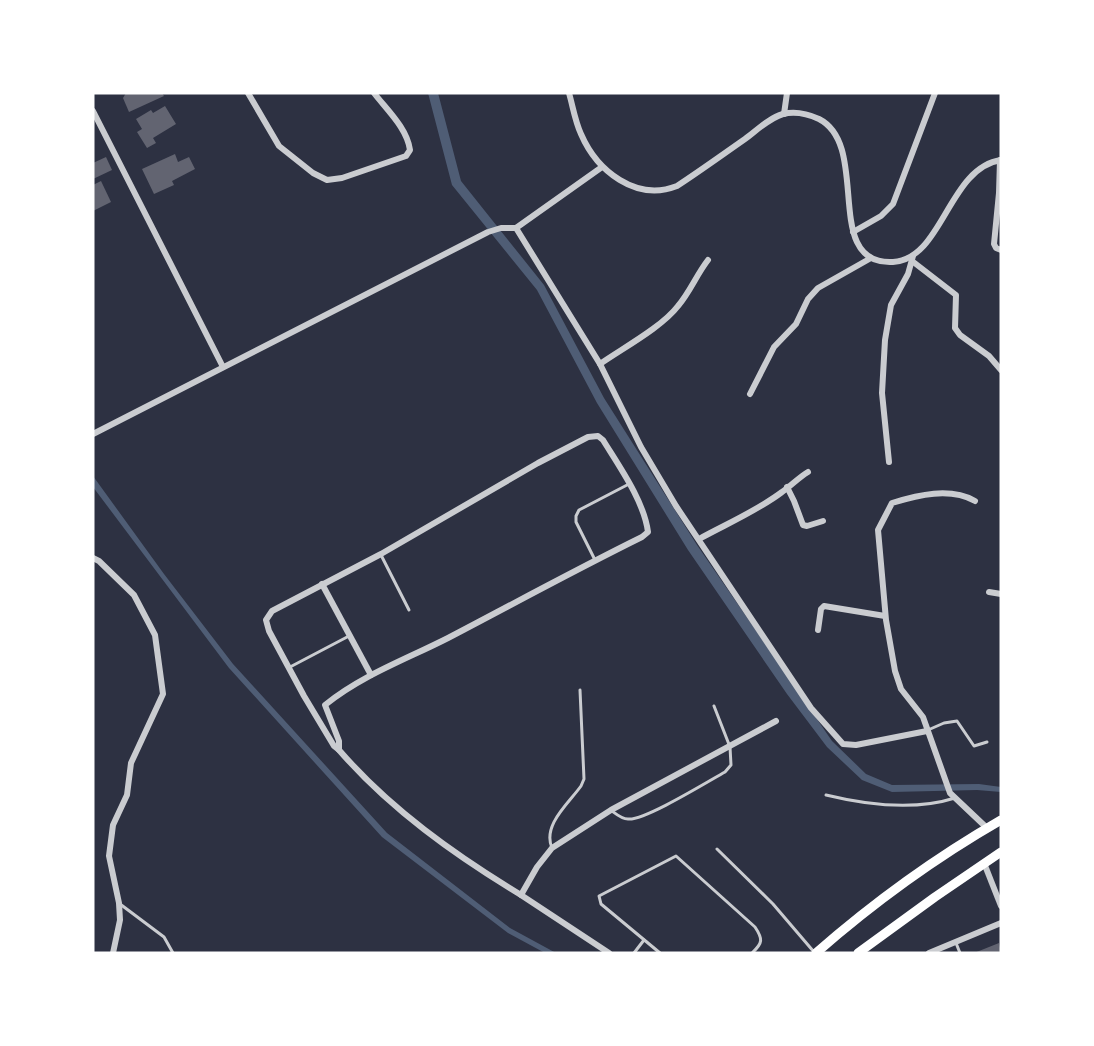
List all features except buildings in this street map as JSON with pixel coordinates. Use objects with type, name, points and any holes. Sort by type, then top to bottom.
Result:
[{"type":"main road","points":[[816,953],[850,923],[932,863],[1001,820]]},
{"type":"main road","points":[[858,953],[1001,852]]},
{"type":"street","points":[[248,93],[279,147],[313,173],[327,180],[342,178],[406,156],[410,150],[409,143],[397,122],[374,93]]},
{"type":"street","points":[[569,93],[582,136],[602,167],[629,185],[643,190],[668,190],[677,186],[783,114],[799,113],[822,121],[836,134],[840,144],[847,174],[853,232],[862,253],[871,258],[892,262],[912,259],[956,295],[955,328],[960,335],[989,356],[1001,370]]},
{"type":"street","points":[[783,114],[787,93]]},
{"type":"street","points":[[853,232],[881,216],[893,204],[935,93]]},
{"type":"street","points":[[93,111],[223,368]]},
{"type":"street","points":[[890,462],[882,393],[885,340],[891,305],[905,283],[912,259],[928,241],[965,184],[979,168],[1000,160],[994,244],[1001,250]]},
{"type":"street","points":[[93,434],[488,232],[501,228],[516,228],[602,167]]},
{"type":"street","points":[[516,228],[600,364],[641,447],[676,506],[804,698],[834,736],[843,744],[856,745],[927,731]]},
{"type":"street","points":[[750,394],[774,347],[796,324],[808,298],[818,288],[871,258]]},
{"type":"street","points":[[600,364],[656,327],[670,315],[678,307],[708,260]]},
{"type":"street","points":[[313,713],[370,675],[434,645],[648,532],[646,522],[629,484],[603,440],[598,436],[588,437],[510,479],[381,554],[272,611],[266,620],[269,631],[313,713],[334,746],[362,776],[385,798],[461,857],[609,953]]},
{"type":"street","points":[[699,538],[741,517],[808,472]]},
{"type":"street","points":[[787,487],[803,525],[823,521]]},
{"type":"street","points":[[975,501],[958,495],[914,496],[892,503],[878,530],[885,616],[898,681],[901,689],[923,717],[945,781],[953,796],[987,828]]},
{"type":"street","points":[[93,558],[134,595],[155,635],[163,694],[131,763],[127,795],[113,825],[109,856],[120,920],[112,953]]},
{"type":"street","points":[[322,584],[370,675]]},
{"type":"street","points":[[989,592],[1001,594]]},
{"type":"street","points":[[818,630],[821,609],[824,606],[885,616]]},
{"type":"street","points":[[325,705],[339,741],[339,750]]},
{"type":"street","points":[[521,895],[537,867],[552,848],[611,810],[776,721]]},
{"type":"street","points":[[984,862],[1000,903]]},
{"type":"street","points":[[929,953],[1001,923]]},
{"type":"lane","points":[[595,560],[576,522],[576,516],[579,510],[629,484]]},
{"type":"lane","points":[[381,554],[409,610]]},
{"type":"lane","points":[[288,668],[349,636]]},
{"type":"lane","points":[[552,848],[548,837],[552,825],[584,779],[580,690]]},
{"type":"lane","points":[[611,810],[626,820],[636,818],[666,805],[725,772],[731,765],[730,747],[714,706]]},
{"type":"lane","points":[[927,731],[944,723],[957,721],[974,746],[987,742]]},
{"type":"lane","points":[[826,795],[862,803],[888,805],[943,802],[953,796]]},
{"type":"lane","points":[[717,849],[773,904],[816,953]]},
{"type":"lane","points":[[660,953],[601,904],[599,896],[676,856],[755,927],[762,938],[761,945],[752,953]]},
{"type":"lane","points":[[118,903],[164,937],[173,953]]},
{"type":"lane","points":[[634,953],[644,940]]},
{"type":"lane","points":[[956,941],[960,953]]},
{"type":"water","points":[[428,93],[438,93],[461,181],[544,285],[604,398],[697,545],[832,741],[866,774],[892,785],[979,784],[1001,787],[1001,792],[977,790],[892,792],[862,780],[827,747],[787,694],[688,550],[597,403],[537,290],[452,185]]},
{"type":"water","points":[[93,476],[233,664],[387,833],[510,928],[556,953],[545,953],[508,933],[382,837],[229,668],[93,487]]}]
